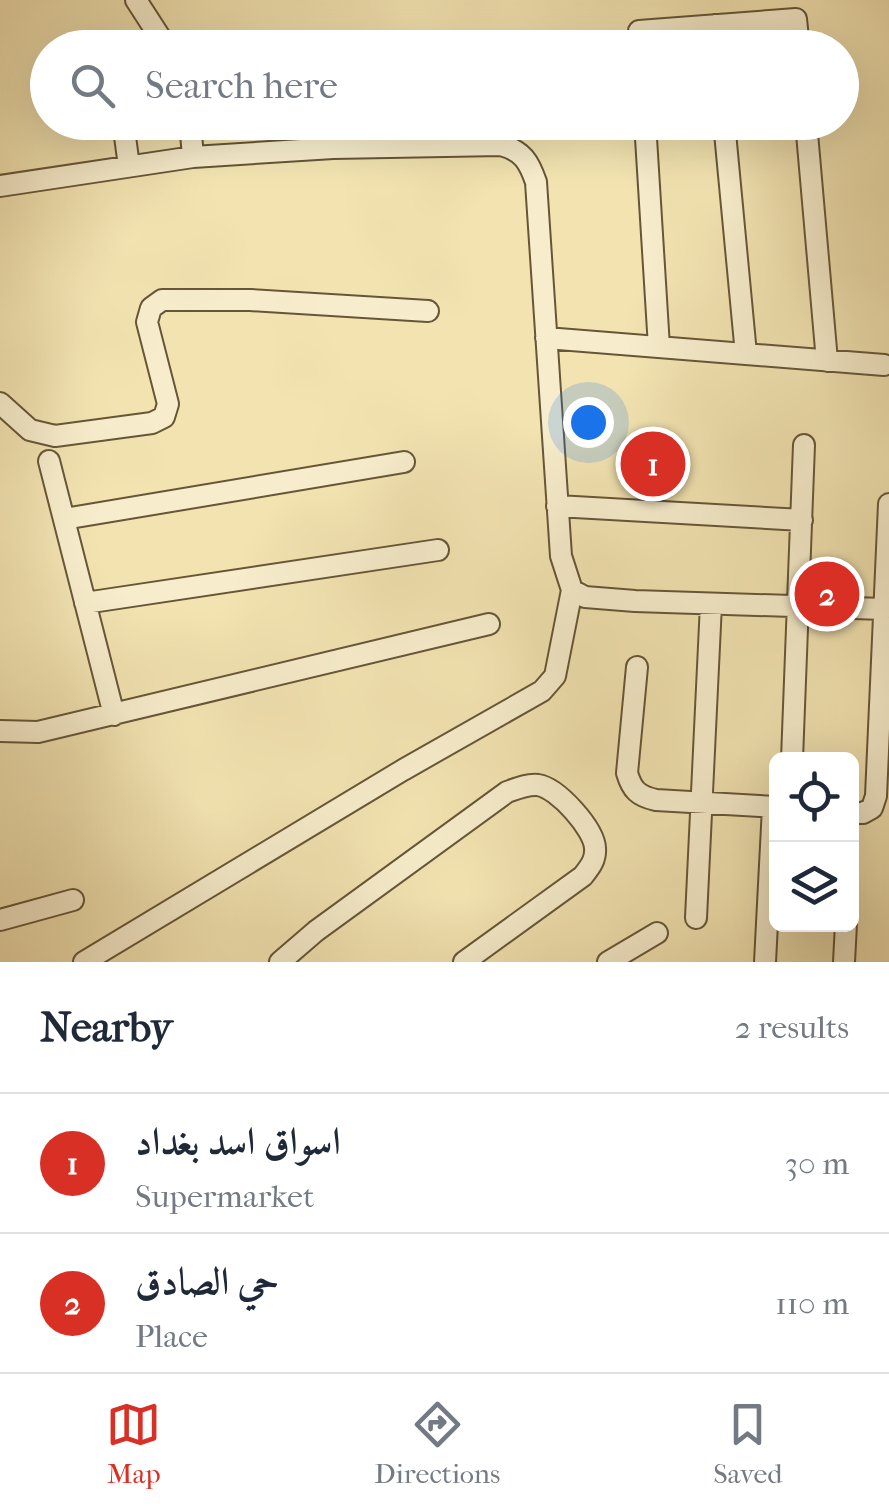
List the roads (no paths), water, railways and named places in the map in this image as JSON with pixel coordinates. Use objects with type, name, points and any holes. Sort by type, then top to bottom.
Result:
[{"type":"street","points":[[136,0],[155,30]]},
{"type":"street","points":[[652,30],[796,20],[797,30]]},
{"type":"street","points":[[715,25],[715,30]]},
{"type":"street","points":[[125,140],[129,166]]},
{"type":"street","points":[[192,140],[193,157]]},
{"type":"street","points":[[645,140],[659,347]]},
{"type":"street","points":[[726,140],[746,354]]},
{"type":"street","points":[[808,140],[827,361]]},
{"type":"street","points":[[0,186],[193,157],[333,148],[501,145],[518,150],[530,164],[536,182],[560,556],[572,590],[555,676],[542,691],[84,962]]},
{"type":"street","points":[[0,403],[30,430],[55,436],[152,424],[164,417],[168,404],[147,322],[151,308],[162,300],[250,300],[428,310]]},
{"type":"street","points":[[546,338],[884,366]]},
{"type":"street","points":[[792,752],[804,444]]},
{"type":"street","points":[[49,460],[114,714]]},
{"type":"street","points":[[64,519],[404,462]]},
{"type":"street","points":[[859,813],[872,808],[876,796],[889,504]]},
{"type":"street","points":[[557,506],[802,520]]},
{"type":"street","points":[[85,602],[438,550]]},
{"type":"street","points":[[572,590],[585,597],[884,609]]},
{"type":"street","points":[[696,918],[711,604]]},
{"type":"street","points":[[0,730],[38,732],[488,624]]},
{"type":"street","points":[[636,666],[627,773],[631,786],[641,797],[769,807]]},
{"type":"street","points":[[280,962],[316,931],[507,792],[526,785],[557,792],[592,835],[596,846],[594,862],[582,876],[464,962]]},
{"type":"street","points":[[766,962],[772,842]]},
{"type":"street","points":[[0,920],[73,900]]},
{"type":"street","points":[[608,962],[657,933]]},
{"type":"street","points":[[845,944],[860,962]]},
{"type":"place","name":"اسواق اسد بغداد","points":[[653,464]]},
{"type":"place","name":"حي الصادق","points":[[827,594]]}]
